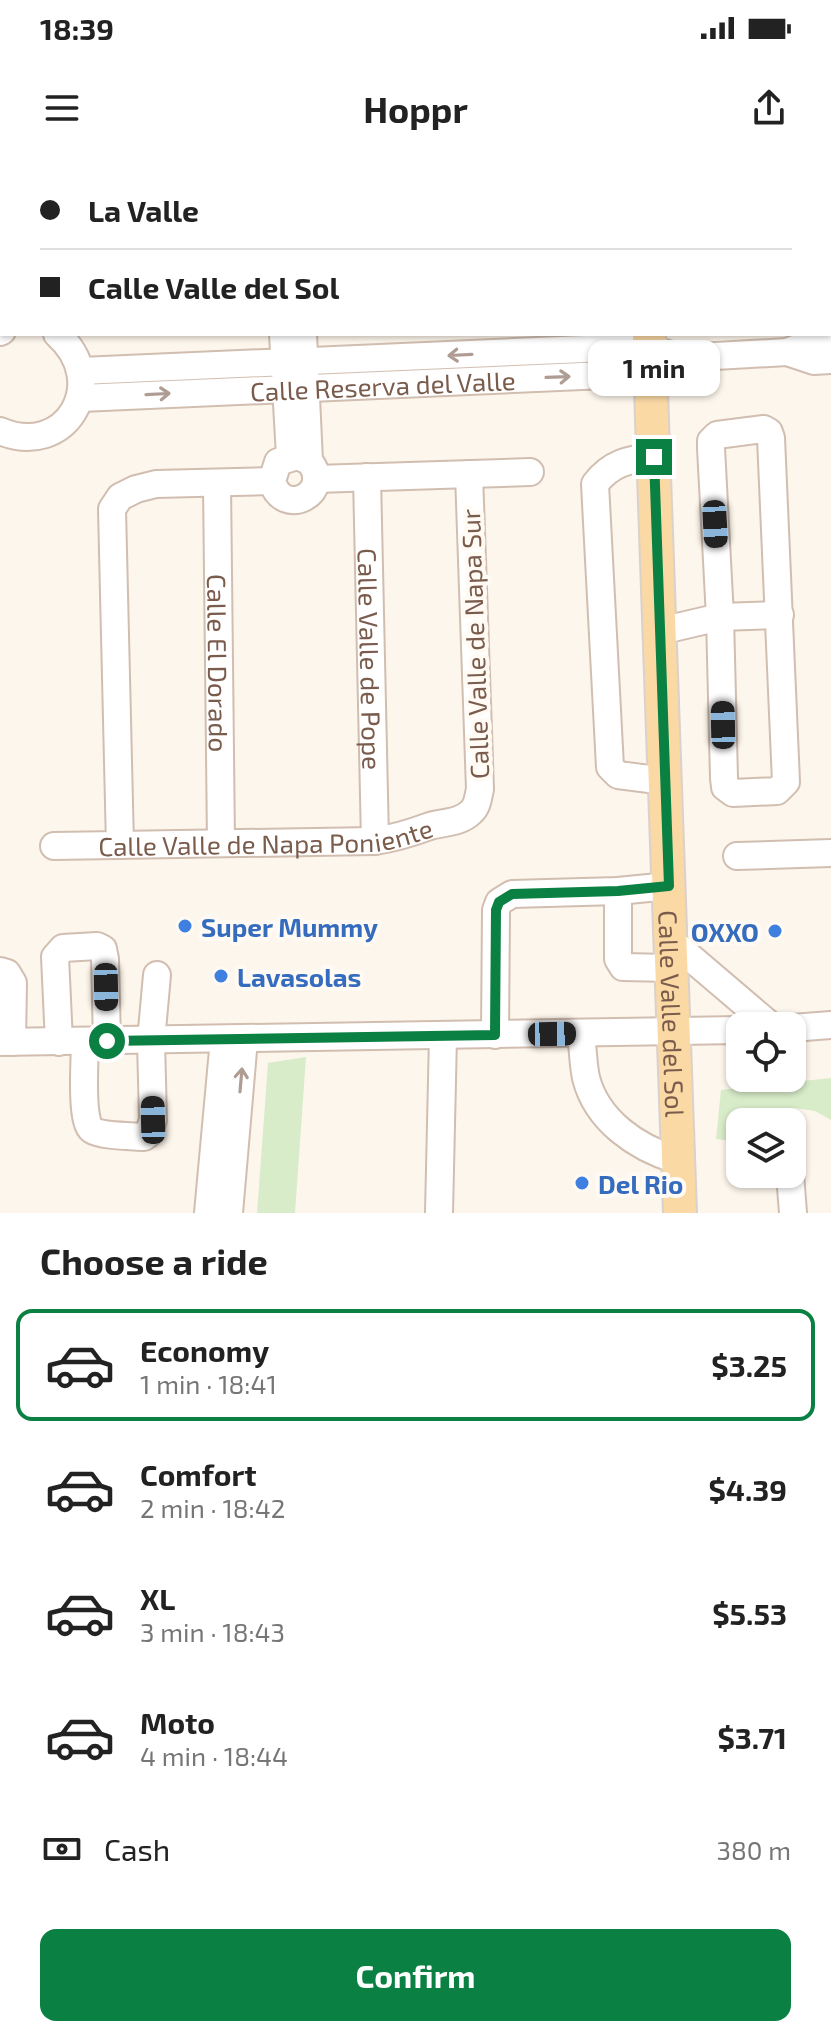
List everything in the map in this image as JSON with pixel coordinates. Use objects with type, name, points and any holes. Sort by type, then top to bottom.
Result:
[{"type":"main road","name":"Calle Valle del Sol","points":[[658,353],[654,457],[680,1213]]},
{"type":"street","points":[[0,431],[27,437],[45,434],[61,426],[73,412],[81,398],[79,360],[59,336]]},
{"type":"street","points":[[284,336],[295,375],[305,465],[315,486],[306,497],[291,500],[278,494],[272,481],[278,462],[305,465],[367,477],[530,472]]},
{"type":"street","points":[[295,375],[303,336]]},
{"type":"street","name":"Calle Reserva del Valle","points":[[787,352],[813,342],[831,341]]},
{"type":"street","name":"Calle Reserva del Valle","points":[[81,398],[295,375],[658,353],[787,352],[814,361],[831,360]]},
{"type":"street","name":"Calle Reserva del Valle","points":[[81,371],[295,375]]},
{"type":"street","points":[[764,429],[769,432],[780,615],[786,782],[777,791],[733,793],[725,787],[724,778],[711,441],[717,435],[764,429]]},
{"type":"street","points":[[654,457],[626,460],[605,471],[595,484],[610,767],[618,775],[665,781]]},
{"type":"street","name":"Calle Valle de Napa Sur","points":[[469,474],[480,789],[472,812]]},
{"type":"street","name":"Calle Valle de Pope","points":[[367,477],[375,841]]},
{"type":"street","points":[[120,845],[112,509],[120,497],[156,484],[272,481]]},
{"type":"street","name":"Calle El Dorado","points":[[217,483],[221,843]]},
{"type":"street","points":[[660,631],[720,617],[780,615]]},
{"type":"street","name":"Calle Valle de Napa Poniente","points":[[54,846],[375,841],[402,837],[459,820],[472,812]]},
{"type":"street","points":[[737,856],[831,853]]},
{"type":"street","points":[[495,1035],[496,910],[499,902],[512,894],[669,886]]},
{"type":"street","points":[[618,891],[618,959],[623,967],[671,954],[752,1012]]},
{"type":"street","points":[[59,1042],[55,957],[63,948],[97,946],[103,949],[105,959],[85,1113],[93,1131],[144,1137],[153,1120],[151,1041],[157,975]]},
{"type":"street","points":[[0,971],[7,973],[13,983],[6,1042],[726,1030]]},
{"type":"street","points":[[806,1027],[831,1025]]},
{"type":"street","points":[[581,1034],[587,1080],[609,1120],[650,1152],[677,1160]]},
{"type":"street","points":[[439,1213],[443,1036]]},
{"type":"street","points":[[208,1213],[222,1176],[234,1039]]},
{"type":"street","points":[[222,1176],[229,1213]]},
{"type":"street","points":[[791,1188],[793,1213]]},
{"type":"green space","points":[[306,1057],[295,1213],[257,1213],[268,1063]]},
{"type":"green space","points":[[831,1078],[831,1120],[806,1108],[726,1108],[726,1140],[716,1139],[721,1090],[806,1092],[806,1081]]},
{"type":"place","name":"Super Mummy","points":[[185,926]]},
{"type":"place","name":"OXXO","points":[[775,931]]},
{"type":"place","name":"Lavasolas","points":[[221,976]]},
{"type":"place","name":"Del Rio","points":[[582,1183]]},
{"type":"route","points":[[107,1041],[495,1035],[496,910],[499,902],[512,894],[669,886],[654,457]]}]
